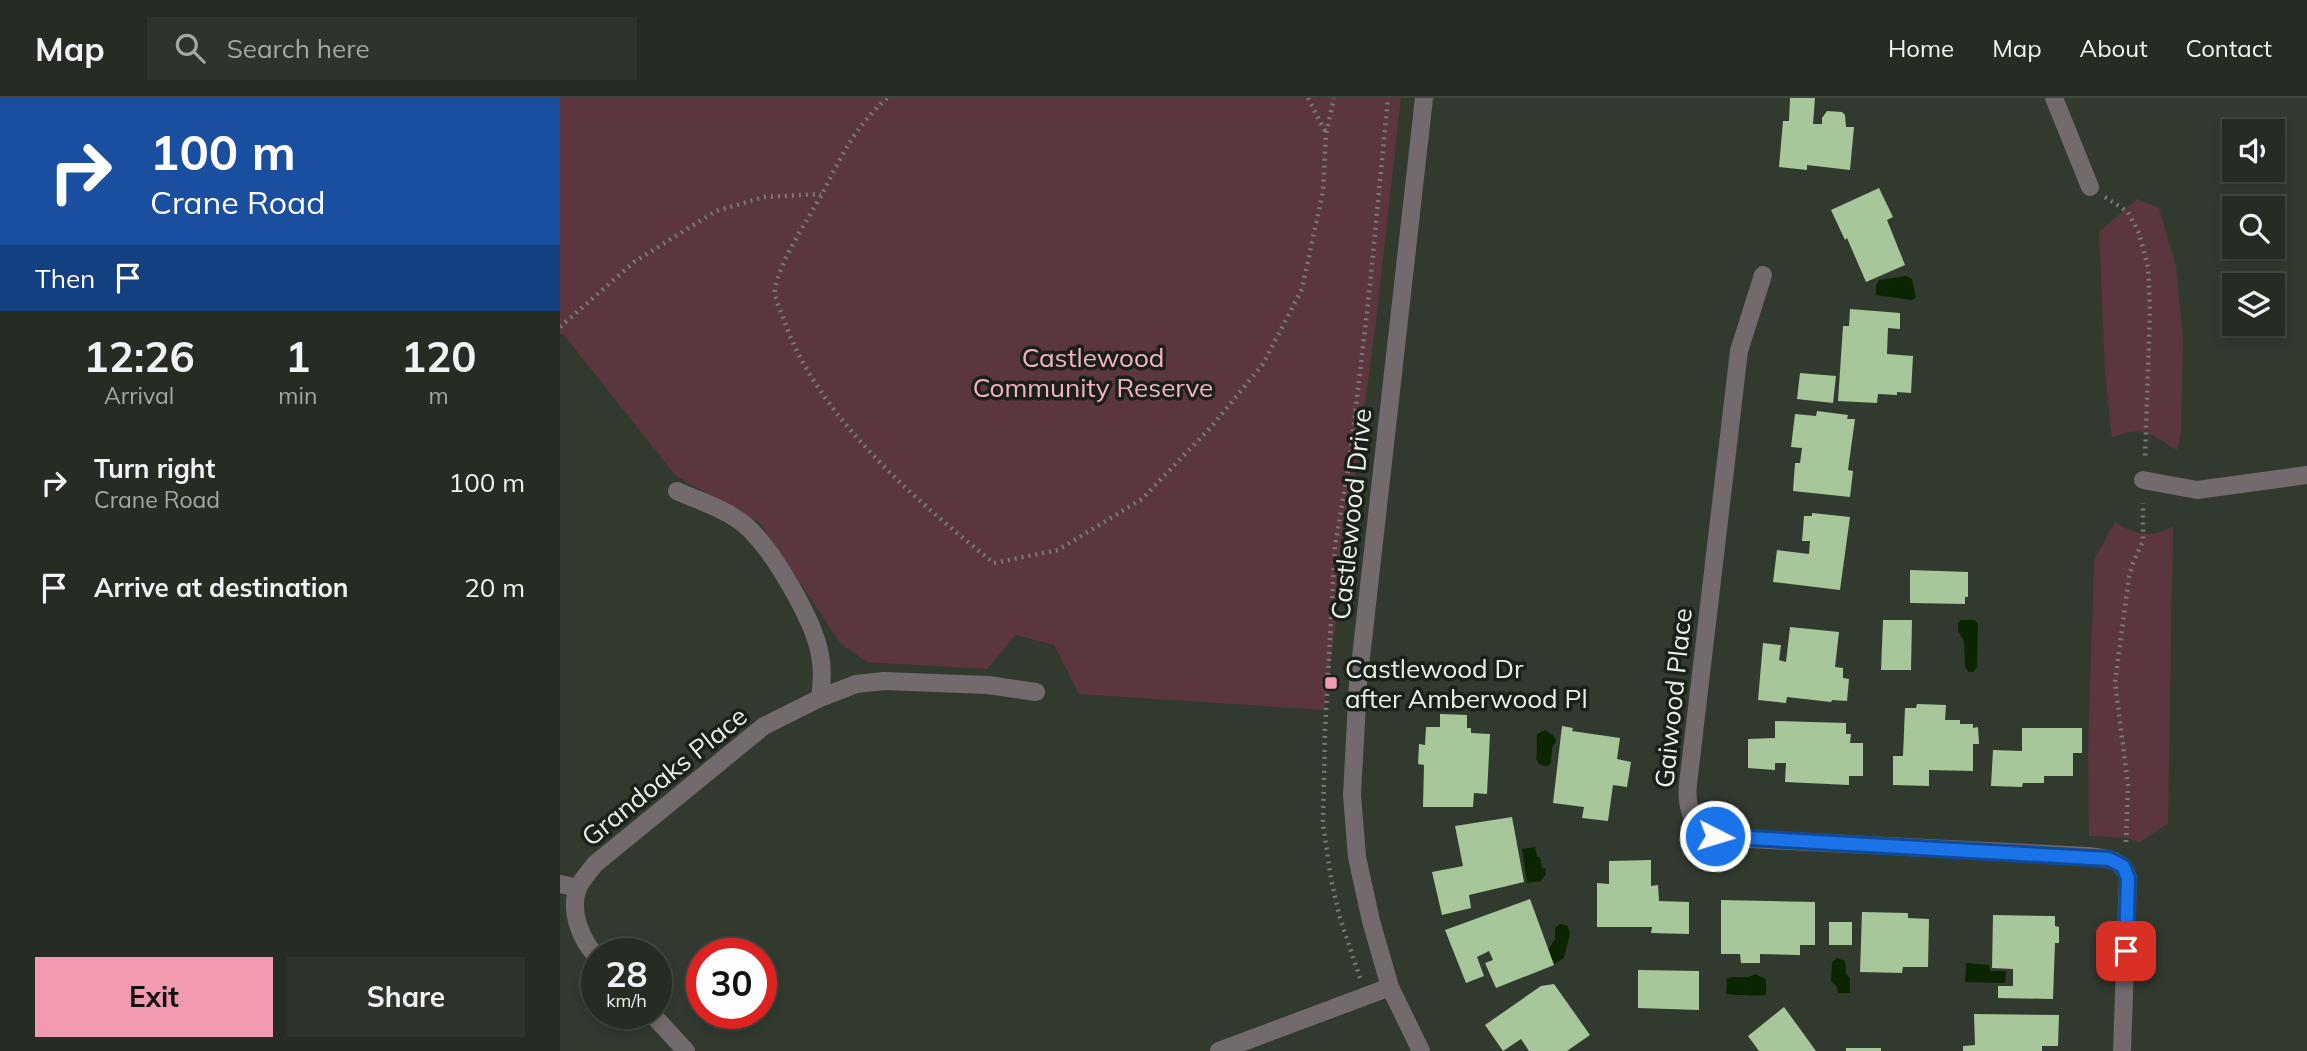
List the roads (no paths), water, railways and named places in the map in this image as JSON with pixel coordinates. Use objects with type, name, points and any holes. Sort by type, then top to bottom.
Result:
[{"type":"street","name":"Castlewood Drive","points":[[1421,1051],[1390,987],[1371,921],[1357,857],[1352,795],[1360,670],[1424,98]]},
{"type":"street","points":[[2054,98],[2090,187]]},
{"type":"street","name":"Gaiwood Place","points":[[1763,275],[1739,351],[1688,784],[1689,810],[1695,822],[1715,836],[1728,838],[2087,856],[2109,859],[2123,866],[2128,878],[2122,1051]]},
{"type":"street","points":[[2143,480],[2197,490],[2307,475]]},
{"type":"street","points":[[677,491],[727,513],[743,524],[767,548],[813,634],[820,654],[820,698]]},
{"type":"street","name":"Grandoaks Place","points":[[578,888],[595,864],[764,726],[820,698],[856,684],[884,681],[988,685],[1036,692]]},
{"type":"street","points":[[560,884],[578,888],[575,910],[583,938]]},
{"type":"street","points":[[1219,1051],[1390,987]]},
{"type":"street","points":[[666,1029],[686,1051]]},
{"type":"place","name":"Castlewood Dr after Amberwood Pl","points":[[1331,683]]},
{"type":"park label","name":"Castlewood Community Reserve","points":[[1093,372]]}]
